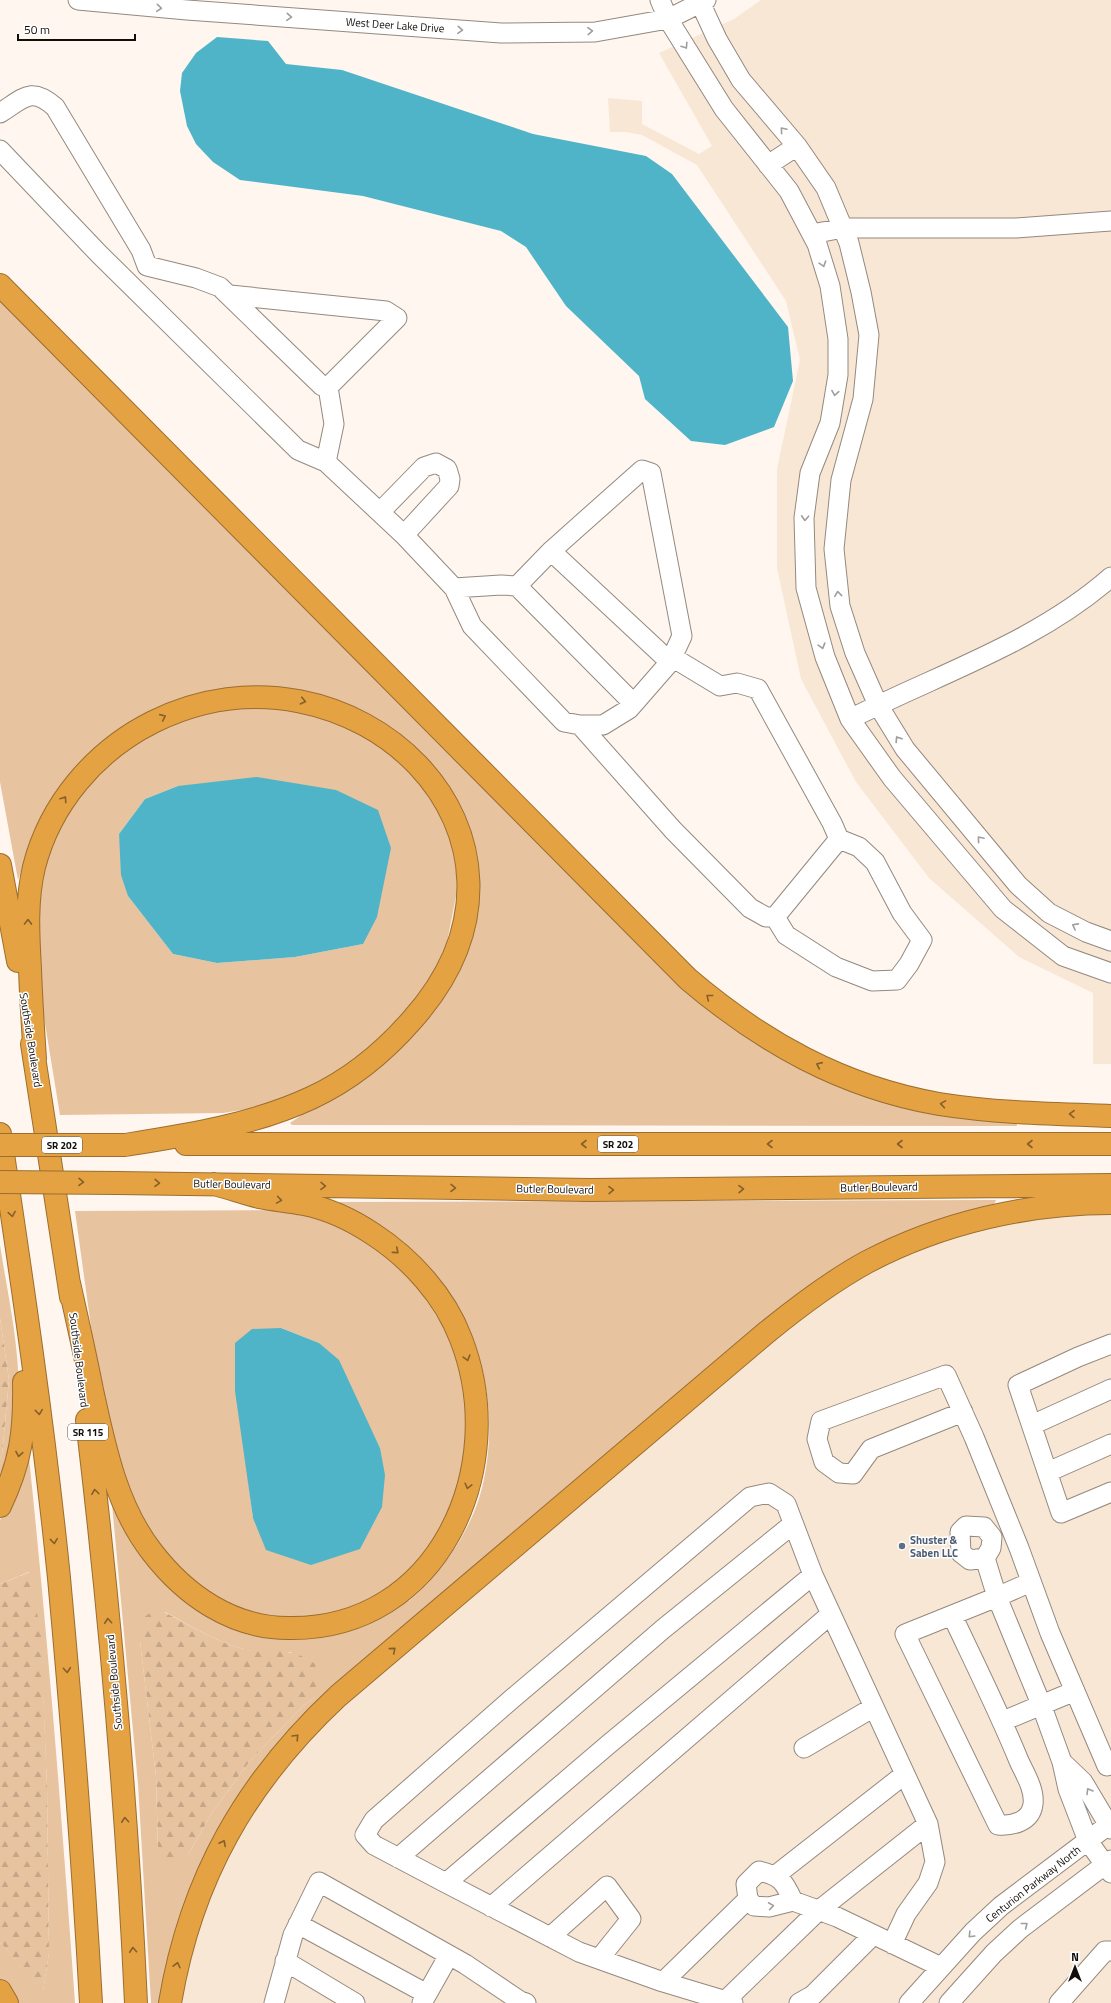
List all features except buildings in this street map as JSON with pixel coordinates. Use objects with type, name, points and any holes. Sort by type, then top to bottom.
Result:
[{"type":"highway","points":[[0,285],[688,979],[733,1016],[758,1033],[817,1065],[876,1088],[906,1097],[938,1104],[1005,1112],[1111,1116]]},
{"type":"highway","points":[[35,1059],[28,935],[29,892],[33,869],[39,850],[57,811],[79,780],[108,751],[142,728],[188,707],[246,696],[292,699],[336,711],[378,733],[414,762],[431,780],[454,817],[462,837],[468,877],[467,906],[459,943],[449,967],[424,1006],[396,1038],[377,1055],[314,1097],[290,1107],[240,1123],[176,1137],[124,1145]]},
{"type":"highway","name":"Southside Boulevard","points":[[0,865],[35,1059],[69,1283],[98,1512],[119,1737],[136,2003]]},
{"type":"highway","points":[[0,1134],[24,1289],[59,1584],[75,1773],[91,2003]]},
{"type":"highway","name":"SR 202","points":[[0,1145],[1111,1144]]},
{"type":"highway","name":"Butler Boulevard","points":[[0,1182],[590,1190],[1111,1185]]},
{"type":"highway","points":[[69,1283],[100,1427],[117,1486],[139,1534],[151,1552],[180,1583],[212,1607],[229,1616],[246,1622],[282,1628],[301,1629],[335,1624],[367,1613],[383,1605],[414,1581],[428,1566],[452,1529],[468,1490],[476,1448],[478,1424],[473,1380],[460,1336],[439,1298],[425,1280],[410,1263],[374,1234],[352,1221],[329,1211],[305,1204],[261,1197],[214,1184]]},
{"type":"highway","points":[[170,2003],[181,1949],[190,1920],[210,1868],[229,1832],[249,1797],[280,1756],[295,1738],[338,1696],[768,1332],[810,1298],[848,1273],[907,1244],[946,1229],[973,1221],[1038,1208],[1111,1203]]},
{"type":"highway","points":[[0,1506],[10,1485],[19,1459],[23,1431],[24,1289]]},
{"type":"highway","points":[[0,1991],[7,2003]]},
{"type":"street","name":"West Deer Lake Drive","points":[[78,0],[502,33],[595,32],[668,19],[702,1]]},
{"type":"street","points":[[660,0],[668,19],[724,109],[789,191],[812,234],[830,286],[838,339],[838,375],[830,423],[810,473],[804,518],[806,588],[826,657],[850,719],[892,778],[1003,909],[1063,956],[1111,972]]},
{"type":"street","points":[[702,1],[717,39],[741,80],[797,146],[826,188],[849,243],[861,292],[868,335],[863,399],[842,480],[834,549],[840,606],[855,653],[878,705],[905,749],[1018,885],[1049,912],[1086,932],[1111,941]]},
{"type":"street","points":[[0,113],[29,95],[41,96],[55,108],[141,250],[147,266]]},
{"type":"street","points":[[768,165],[797,146]]},
{"type":"street","points":[[0,150],[123,278],[298,450],[326,462],[404,535],[454,588],[472,626],[564,722],[580,725],[603,725],[628,709],[671,660],[682,636],[651,473],[642,470],[551,550],[517,586]]},
{"type":"street","points":[[812,234],[843,228],[1016,228],[1111,221]]},
{"type":"street","points":[[123,278],[147,266],[196,278],[220,287],[230,295],[322,386],[328,387]]},
{"type":"street","points":[[230,295],[386,311],[397,318],[328,387]]},
{"type":"street","points":[[326,462],[334,424],[328,387]]},
{"type":"street","points":[[380,512],[424,467],[436,463],[447,469],[450,479],[449,486],[404,535]]},
{"type":"street","points":[[551,550],[671,660],[720,686],[737,682],[758,689],[832,823],[839,839],[859,846],[875,862],[902,913],[922,940],[909,964],[897,980],[872,981],[836,967],[786,935],[775,917]]},
{"type":"street","points":[[850,719],[1011,644],[1093,593],[1111,578]]},
{"type":"street","points":[[454,588],[501,585],[517,586],[633,703]]},
{"type":"street","points":[[580,725],[672,830],[750,908],[766,917],[775,917]]},
{"type":"street","points":[[775,917],[839,839]]},
{"type":"street","points":[[1111,1344],[1078,1357],[1018,1385],[1061,1512],[1111,1492]]},
{"type":"street","points":[[963,1412],[871,1449],[853,1474],[839,1473],[824,1462],[817,1439],[821,1420],[946,1375],[963,1412],[1020,1548],[1050,1633],[1107,1766]]},
{"type":"street","points":[[1032,1425],[1111,1389]]},
{"type":"street","points":[[1048,1472],[1111,1444]]},
{"type":"street","points":[[892,1944],[906,1914],[928,1883],[935,1862],[928,1824],[813,1575],[786,1504],[769,1493],[750,1497],[513,1698],[374,1820],[366,1835],[374,1845],[491,1908],[579,1952],[664,1982],[729,2002],[818,1911],[928,1824]]},
{"type":"street","points":[[398,1858],[664,1629],[793,1524]]},
{"type":"street","points":[[949,2003],[994,1953],[1020,1929],[1109,1866],[1088,1841],[1068,1789],[1062,1762],[1041,1704],[997,1597],[985,1558]]},
{"type":"street","points":[[446,1883],[609,1744],[813,1575]]},
{"type":"street","points":[[952,1615],[1002,1721],[1032,1791],[1033,1805],[1025,1819],[1011,1826],[998,1825],[905,1634],[1031,1582]]},
{"type":"street","points":[[491,1908],[831,1614]]},
{"type":"street","points":[[1002,1721],[1074,1690]]},
{"type":"street","points":[[804,1748],[874,1707]]},
{"type":"street","points":[[1062,1762],[1083,1782],[1110,1826]]},
{"type":"street","points":[[776,1875],[905,1774]]},
{"type":"street","name":"Centurion Parkway North","points":[[909,2003],[973,1932],[1001,1906],[1110,1826]]},
{"type":"street","points":[[793,1901],[786,1885],[776,1875],[759,1871],[746,1884],[748,1899],[754,1906],[769,1908],[793,1901],[873,1934],[941,1967]]},
{"type":"street","points":[[274,2003],[285,1961],[298,1924],[318,1882],[449,1954],[516,2001]]},
{"type":"street","points":[[550,1937],[607,1886],[631,1919],[599,1959]]},
{"type":"street","points":[[664,1982],[748,1899]]},
{"type":"street","points":[[298,1924],[424,1998],[449,1954]]},
{"type":"street","points":[[799,2003],[813,1995],[873,1934]]},
{"type":"street","points":[[1059,2003],[1105,1951],[1111,1951]]},
{"type":"street","points":[[285,1961],[355,2003]]},
{"type":"shaded area","points":[[761,0],[1111,0],[1111,1064],[1093,1064],[1093,993],[1019,957],[929,878],[856,782],[801,679],[777,568],[777,469],[800,360],[786,301],[697,165],[642,135],[626,132],[610,132],[608,98],[642,101],[642,124],[699,154],[712,146],[659,53],[734,19]]},
{"type":"shaded area","points":[[1111,1211],[1111,2003],[182,2003],[185,1973],[212,1885],[249,1813],[292,1752],[366,1681],[786,1326],[856,1276],[982,1225],[1072,1212]]},
{"type":"green space","points":[[0,298],[760,1041],[1016,1120],[1017,1126],[292,1125],[290,1123],[342,1087],[437,994],[467,839],[364,718],[210,694],[166,707],[41,819],[29,846],[18,880],[0,782]]},
{"type":"green space","points":[[282,705],[354,728],[407,765],[448,826],[460,879],[448,943],[425,989],[386,1034],[342,1070],[282,1100],[260,1107],[223,1113],[60,1115],[37,975],[39,875],[70,801],[108,758],[191,712]],"holes":[[[178,786],[363,944],[295,957],[217,963],[173,954],[128,896],[119,834],[145,799]]]},
{"type":"green space","points":[[996,1200],[994,1205],[887,1244],[257,1776],[165,2003],[151,2003],[138,1784],[112,1504],[132,1539],[251,1629],[406,1599],[409,1601],[444,1565],[454,1550],[471,1519],[482,1488],[487,1462],[489,1435],[485,1381],[469,1329],[457,1305],[432,1271],[408,1248],[380,1227],[337,1202]],"holes":[[[165,1612],[209,1636],[236,1647],[257,1651],[291,1652],[315,1697],[303,1706],[250,1761],[213,1811],[188,1855],[158,1850],[156,1776],[140,1641]]]},
{"type":"green space","points":[[283,1210],[310,1214],[366,1240],[397,1265],[419,1289],[450,1337],[463,1377],[468,1428],[461,1477],[444,1526],[410,1573],[355,1610],[301,1621],[247,1612],[193,1587],[155,1543],[126,1490],[102,1406],[75,1211]],"holes":[[[281,1328],[319,1343],[361,1410],[380,1448],[253,1518],[248,1480]]]},
{"type":"green space","points":[[0,1245],[15,1336],[19,1381],[16,1426],[0,1488],[0,1459],[2,1455],[9,1380],[0,1318]]},
{"type":"green space","points":[[0,1318],[9,1380],[2,1455],[0,1459]]},
{"type":"green space","points":[[29,1458],[54,1730],[75,2003],[15,2003],[0,1983],[0,1942],[43,1991],[49,1953],[47,1787],[43,1693],[29,1572],[0,1584],[0,1520],[18,1488]]},
{"type":"green space","points":[[30,1572],[41,1635],[47,1787],[49,1953],[43,1992],[0,1942],[0,1584]]},
{"type":"green space","points":[[164,1612],[209,1636],[236,1647],[296,1654],[315,1664],[318,1676],[315,1697],[303,1706],[250,1761],[213,1811],[188,1855],[182,1859],[167,1860],[158,1850],[156,1776],[140,1641],[140,1620],[150,1613]]},
{"type":"water","points":[[217,37],[268,41],[286,64],[342,70],[533,134],[646,156],[672,174],[788,327],[793,381],[774,427],[725,445],[691,441],[645,399],[639,376],[566,306],[526,247],[501,231],[363,196],[240,180],[213,162],[196,144],[187,126],[180,91],[182,73],[196,53]]},
{"type":"water","points":[[257,777],[336,790],[378,810],[391,848],[377,917],[363,944],[295,957],[217,963],[173,954],[128,896],[121,875],[119,834],[145,799],[178,786]]},
{"type":"water","points":[[281,1328],[319,1343],[339,1360],[380,1448],[385,1475],[382,1507],[360,1549],[311,1565],[266,1550],[253,1518],[235,1391],[235,1343],[252,1329]]},
{"type":"place","name":"Shuster & Saben LLC","points":[[902,1546]]}]
